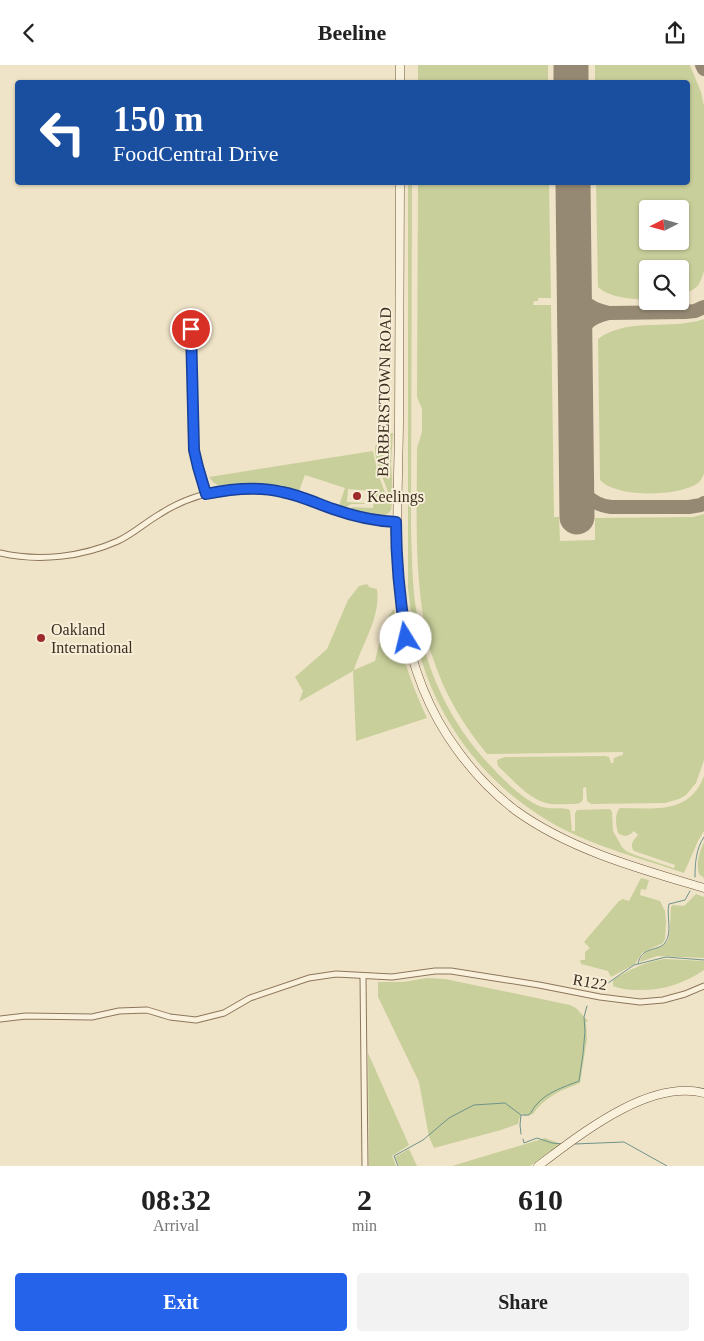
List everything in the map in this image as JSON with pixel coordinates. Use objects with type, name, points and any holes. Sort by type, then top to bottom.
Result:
[{"type":"main road","points":[[400,65],[400,80]]},
{"type":"main road","name":"BARBERSTOWN ROAD","points":[[400,185],[396,522],[402,616],[412,661],[421,687],[442,729],[465,760],[479,777],[513,808],[565,840],[605,856],[704,887]]},
{"type":"main road","points":[[538,1166],[591,1126],[644,1099],[678,1090],[704,1093]]},
{"type":"street","points":[[191,329],[194,450],[206,494]]},
{"type":"street","points":[[0,553],[28,557],[51,557],[88,551],[120,540],[183,501],[206,494],[236,489],[284,492],[368,519],[396,522]]},
{"type":"street","name":"R122","points":[[0,1019],[26,1016],[92,1017],[119,1011],[147,1010],[170,1017],[196,1020],[224,1013],[250,998],[309,978],[336,974],[392,977],[435,971],[452,971],[600,997],[640,1002],[685,994],[704,986]]},
{"type":"street","points":[[363,976],[365,1166]]},
{"type":"green space","points":[[418,65],[548,65],[548,80],[418,80]]},
{"type":"green space","points":[[595,65],[690,65],[701,92],[704,106],[704,271],[696,287],[689,291],[689,260],[639,260],[639,299],[615,296],[598,287],[596,185],[690,185],[690,80],[595,80]]},
{"type":"green space","points":[[408,185],[412,185],[412,572],[421,636],[433,676],[451,713],[474,747],[511,786],[537,805],[546,808],[570,810],[572,831],[575,831],[575,813],[577,810],[610,809],[612,812],[613,831],[622,847],[635,855],[674,868],[675,865],[634,851],[632,844],[638,835],[634,831],[627,836],[618,833],[616,816],[618,810],[620,808],[669,807],[680,803],[697,789],[704,776],[704,831],[684,873],[587,840],[558,826],[531,810],[483,768],[463,744],[446,717],[432,689],[416,642],[408,588]]},
{"type":"green space","points":[[418,185],[549,185],[551,298],[538,298],[538,301],[534,301],[533,305],[551,305],[554,517],[559,517],[560,541],[595,540],[595,518],[693,517],[704,514],[704,760],[696,783],[686,795],[665,803],[591,804],[587,801],[586,787],[583,788],[582,801],[578,803],[552,804],[539,801],[515,783],[498,766],[497,760],[505,757],[605,756],[609,757],[611,763],[613,763],[614,758],[623,755],[623,752],[487,754],[463,721],[438,674],[428,644],[429,633],[424,621],[421,600],[417,556],[417,448],[422,432],[422,409],[417,397]]},
{"type":"green space","points":[[704,319],[704,474],[698,483],[689,488],[663,493],[633,493],[608,486],[600,480],[598,339],[610,332],[623,328],[678,324]]},
{"type":"green space","points":[[388,433],[393,433],[391,463],[393,496],[391,510],[385,515],[350,510],[352,507],[373,508],[374,496],[371,495],[371,491],[348,489],[347,502],[365,503],[351,504],[345,508],[339,506],[345,488],[305,475],[299,491],[260,483],[218,485],[209,477],[373,451],[378,474],[386,495],[389,495],[377,462],[375,449],[378,441]]},
{"type":"green space","points":[[367,584],[369,587],[377,589],[376,610],[374,620],[354,670],[375,661],[384,623],[394,609],[406,665],[427,718],[356,741],[353,671],[299,702],[303,691],[295,677],[327,649],[348,600],[359,586]]},
{"type":"green space","points":[[704,842],[704,878],[699,874],[698,862]]},
{"type":"green space","points":[[641,878],[649,880],[646,890],[641,889],[640,895],[660,901],[665,911],[665,939],[663,943],[642,953],[635,964],[611,977],[608,971],[581,964],[580,960],[585,960],[585,952],[590,948],[584,942],[619,901],[623,899],[629,901]]},
{"type":"green space","points":[[696,894],[704,897],[704,958],[657,956],[640,962],[645,953],[662,946],[668,940],[671,907],[673,905],[684,906]]},
{"type":"green space","points":[[665,959],[704,961],[704,970],[680,983],[664,988],[634,990],[613,986],[613,980],[632,969]]},
{"type":"green space","points":[[427,978],[445,979],[570,1005],[576,1008],[588,1021],[586,1022],[587,1039],[580,1083],[548,1098],[533,1114],[525,1116],[521,1113],[518,1124],[434,1148],[429,1137],[419,1082],[378,997],[378,982],[403,982]]},
{"type":"green space","points":[[368,1053],[409,1145],[392,1156],[396,1166],[369,1166]]},
{"type":"green space","points":[[545,1138],[561,1144],[530,1166],[452,1166]]},
{"type":"green space","points":[[409,1149],[417,1166],[399,1166],[395,1157]]},
{"type":"waterway","points":[[695,877],[696,856],[704,837]]},
{"type":"waterway","points":[[638,964],[642,954],[665,943],[669,934],[669,904],[685,900],[690,891]]},
{"type":"waterway","points":[[598,990],[634,965],[666,957],[704,960]]},
{"type":"waterway","points":[[398,1166],[394,1156],[423,1140],[449,1118],[474,1105],[505,1103],[521,1115],[529,1115],[540,1100],[556,1090],[579,1081],[585,1031],[584,1017],[587,1006]]},
{"type":"waterway","points":[[521,1115],[521,1134]]},
{"type":"waterway","points":[[523,1139],[524,1143],[537,1138],[563,1144]]},
{"type":"waterway","points":[[574,1144],[624,1142],[667,1166]]},
{"type":"taxiway","points":[[702,65],[704,69]]},
{"type":"taxiway","points":[[574,274],[580,296],[584,301],[593,308],[609,313]]},
{"type":"taxiway","points":[[575,349],[582,329],[590,321],[601,315],[609,313],[685,312],[695,311],[704,307]]},
{"type":"taxiway","points":[[576,472],[580,485],[587,496],[597,503],[611,507],[689,507],[704,503]]},
{"type":"runway","points":[[571,65],[571,80]]},
{"type":"runway","points":[[573,185],[577,517]]},
{"type":"place","name":"Keelings","points":[[357,496]]},
{"type":"place","name":"Oakland International","points":[[41,638]]},
{"type":"route","points":[[191,329],[194,450],[206,494],[236,489],[272,490],[301,497],[368,519],[396,522],[402,616],[406,638]]}]
